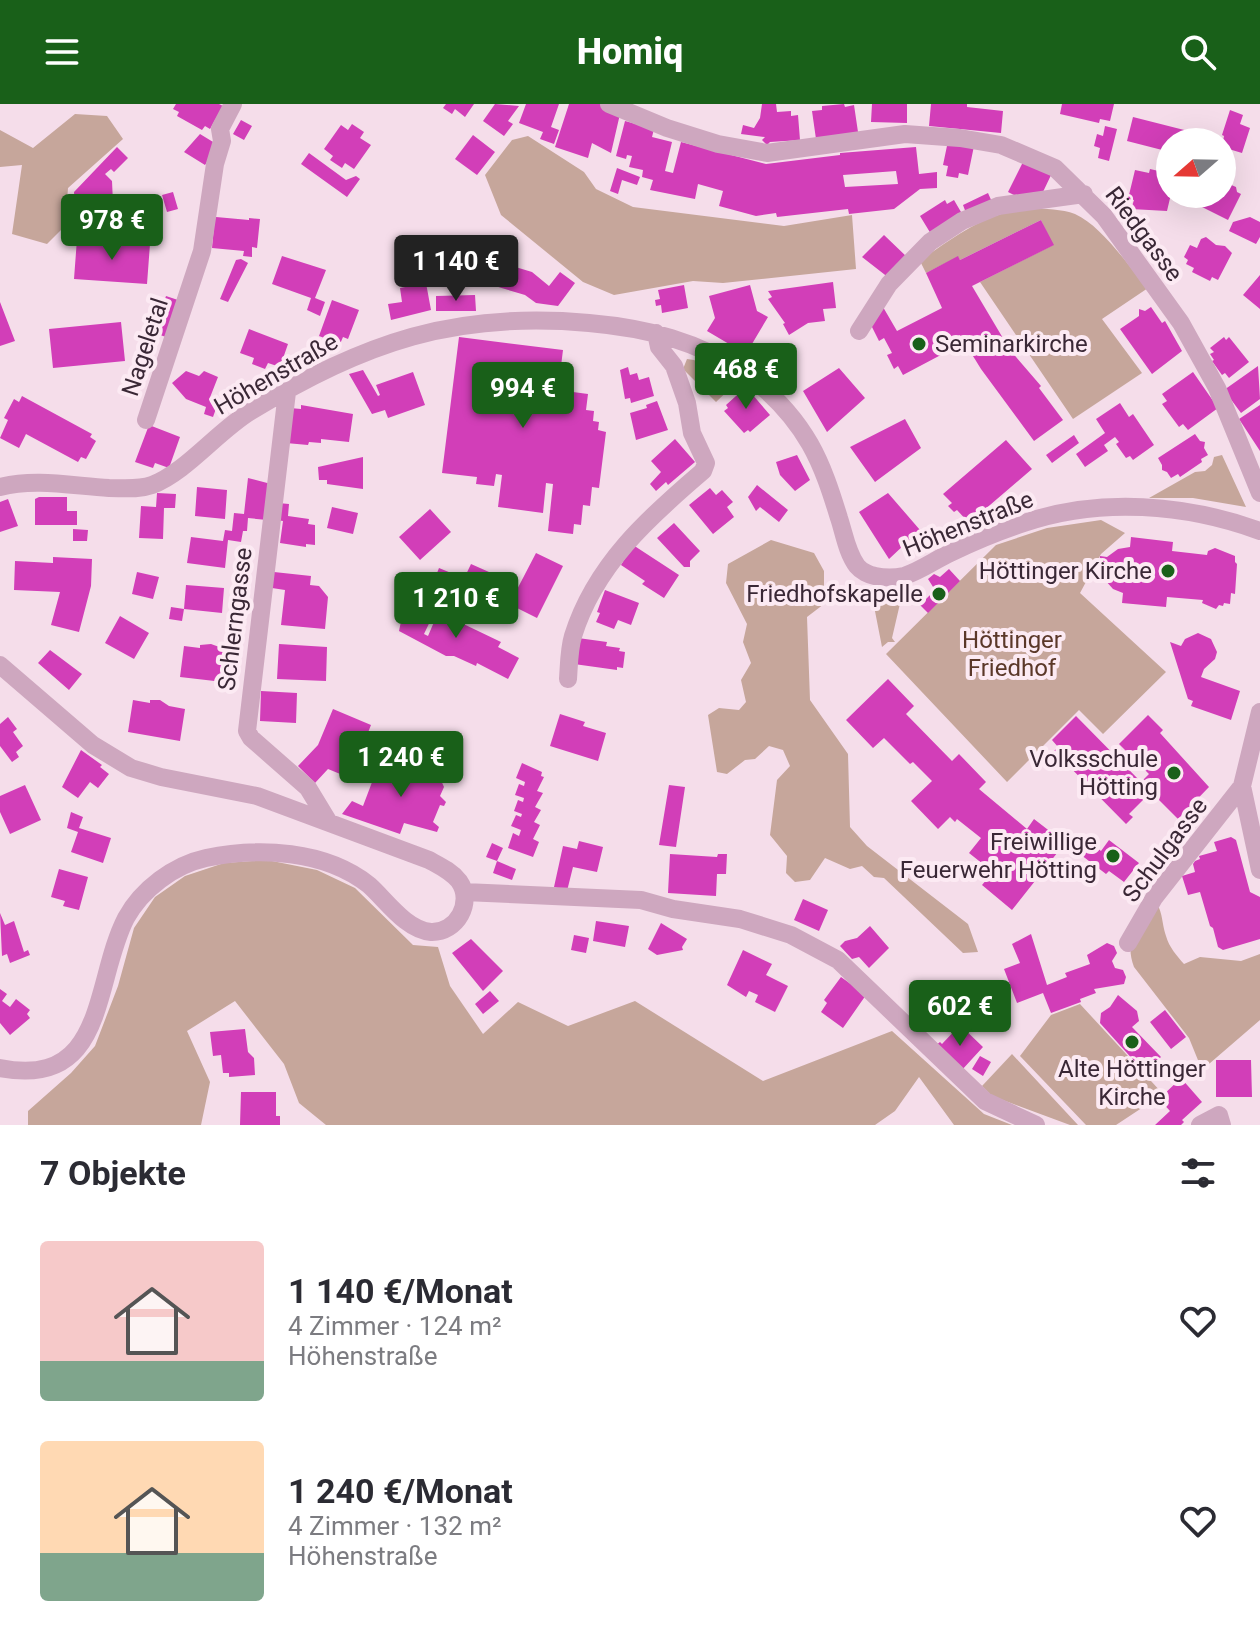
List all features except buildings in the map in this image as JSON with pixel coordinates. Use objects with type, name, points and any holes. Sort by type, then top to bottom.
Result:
[{"type":"street","name":"Nageletal","points":[[146,420],[202,251],[215,164],[222,141],[220,129],[233,104]]},
{"type":"street","name":"Riedgasse","points":[[609,104],[692,136],[767,153],[905,134],[1001,145],[1055,168],[1104,216],[1181,323],[1217,388],[1260,493]]},
{"type":"street","points":[[859,331],[889,284],[930,242],[962,221],[998,206],[1084,194]]},
{"type":"street","name":"Höhenstraße","points":[[0,487],[48,484],[130,489],[152,485],[168,477],[249,412],[367,351],[417,334],[471,323],[516,319],[628,327],[704,348],[731,364],[765,389],[811,445],[824,473],[850,553],[858,567],[870,576],[904,576],[951,552],[1028,521],[1085,510],[1126,507],[1178,510],[1260,531]]},
{"type":"street","points":[[568,679],[573,637],[595,585],[622,545],[703,471],[706,463],[692,433],[687,403],[674,366],[659,347],[656,333]]},
{"type":"street","name":"Schlerngasse","points":[[287,392],[247,731],[308,788],[328,821]]},
{"type":"street","points":[[0,665],[93,745],[131,768],[161,777],[249,793],[328,821],[437,864],[453,874],[464,892],[462,912],[455,923],[433,932],[411,924],[348,871],[322,861],[293,855],[241,853],[188,864],[153,886],[128,915],[120,931],[97,1012],[78,1049],[67,1059],[38,1070],[0,1068]]},
{"type":"street","name":"Schulgasse","points":[[1128,943],[1154,898],[1242,786],[1260,712]]},
{"type":"street","name":"Schulgasse","points":[[1242,786],[1260,870]]},
{"type":"street","points":[[464,892],[641,900],[673,909],[740,919],[791,935],[838,960],[985,1101],[1036,1125]]},
{"type":"street","points":[[1200,1125],[1220,1120]]},
{"type":"green space","points":[[75,114],[107,116],[123,139],[68,188],[65,226],[47,244],[12,234],[22,165],[0,167],[0,130],[33,148]]},
{"type":"green space","points":[[528,136],[584,172],[596,189],[633,207],[784,226],[852,215],[856,269],[723,283],[693,281],[614,295],[583,282],[501,215],[485,175],[512,140]]},
{"type":"green space","points":[[1031,208],[1065,211],[1085,220],[1105,237],[1148,288],[1102,319],[1142,373],[1073,419],[980,282],[1053,245],[1041,220],[960,260],[958,257],[926,273],[920,261],[986,220]]},
{"type":"green space","points":[[687,359],[736,383],[716,402],[683,369]]},
{"type":"green space","points":[[1222,455],[1246,507],[1193,498],[1149,498],[1195,472],[1205,471],[1212,465],[1214,457]]},
{"type":"green space","name":"Höttinger Friedhof","points":[[1101,520],[1125,533],[1101,554],[1080,593],[1166,672],[1103,734],[1079,710],[1007,782],[886,654],[996,545],[1047,528]]},
{"type":"green space","points":[[771,540],[814,553],[824,571],[824,604],[807,617],[810,700],[848,754],[850,827],[867,846],[968,924],[978,952],[963,953],[884,878],[874,877],[862,866],[850,869],[825,858],[810,880],[795,882],[786,873],[787,856],[770,835],[777,780],[790,766],[783,750],[769,746],[755,759],[745,760],[727,774],[717,772],[708,715],[719,708],[739,710],[746,702],[741,680],[751,663],[743,642],[747,624],[726,583],[728,564]]},
{"type":"green space","points":[[902,595],[892,638],[895,642],[888,642],[882,647],[873,601]]},
{"type":"green space","points":[[267,860],[317,870],[355,888],[413,945],[438,947],[450,986],[483,1034],[518,1002],[568,1026],[635,1001],[763,1081],[892,1031],[984,1114],[1012,1125],[954,1125],[919,1077],[895,1111],[875,1125],[326,1125],[299,1103],[284,1064],[235,1001],[187,1031],[210,1082],[201,1125],[28,1125],[28,1111],[71,1073],[95,1046],[118,986],[134,928],[155,897],[185,876],[224,863]]},
{"type":"green space","points":[[1154,898],[1169,944],[1184,964],[1200,957],[1241,961],[1260,954],[1260,1020],[1202,1070],[1189,1038],[1134,967],[1131,957],[1135,931]]},
{"type":"green space","points":[[1080,1004],[1163,1094],[1116,1125],[1086,1125],[1020,1056],[1051,1015]]},
{"type":"green space","points":[[1012,1054],[1078,1125],[1070,1125],[992,1096],[982,1086]]},
{"type":"place","name":"Seminarkirche","points":[[919,344]]},
{"type":"place","name":"Höttinger Kirche","points":[[1168,571]]},
{"type":"place","name":"Friedhofskapelle","points":[[939,594]]},
{"type":"place","name":"Volksschule Hötting","points":[[1174,773]]},
{"type":"place","name":"Freiwillige Feuerwehr Hötting","points":[[1113,856]]},
{"type":"place","name":"Alte Höttinger Kirche","points":[[1132,1042]]}]
